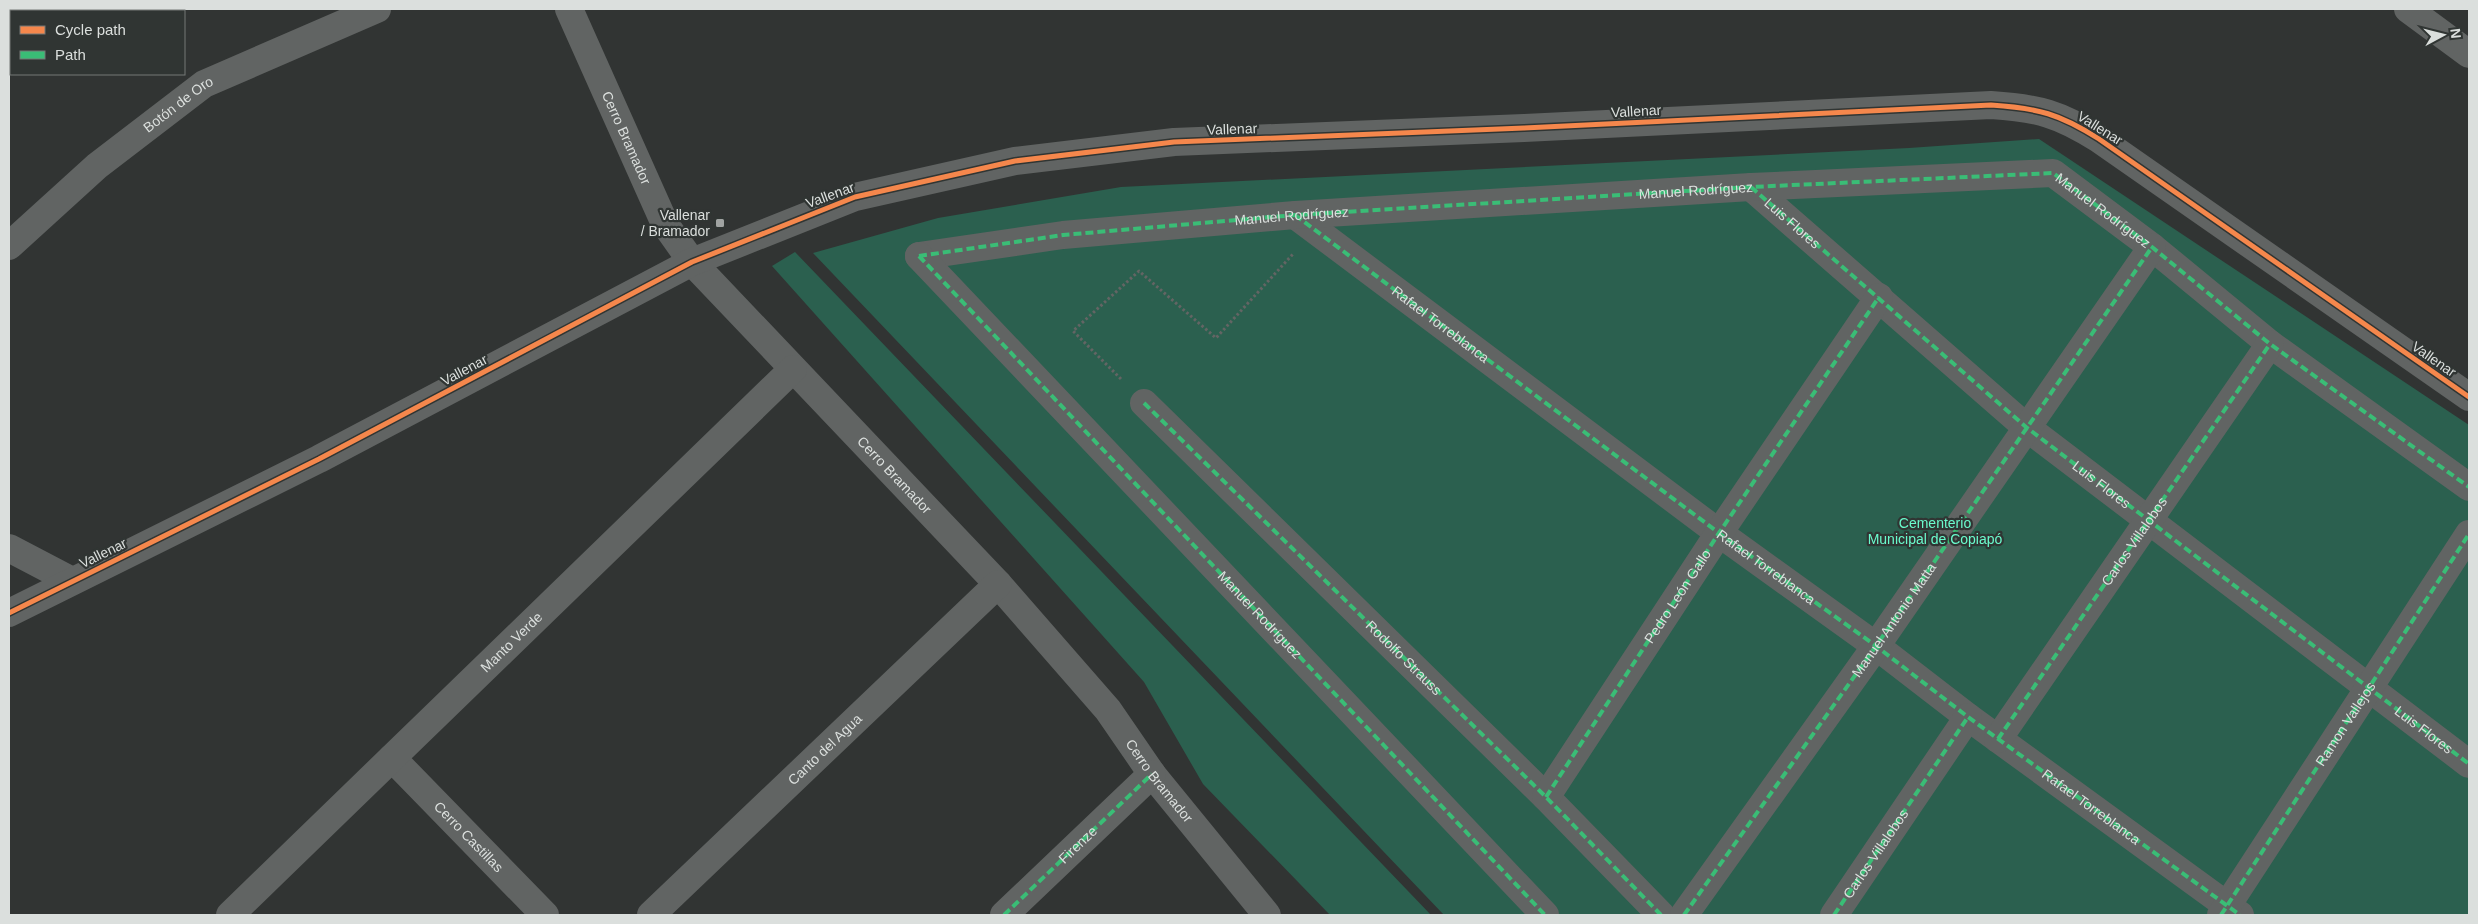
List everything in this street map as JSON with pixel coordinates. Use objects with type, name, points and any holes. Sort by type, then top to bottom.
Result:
[{"type":"street","name":"Botón de Oro","points":[[9,246],[98,166],[204,84],[377,9]]},
{"type":"street","name":"Cerro Bramador","points":[[569,9],[664,224],[692,262],[998,584],[1108,710],[1152,774],[1267,915]]},
{"type":"street","points":[[2408,9],[2469,54]]},
{"type":"street","name":"Vallenar","points":[[9,613],[318,459],[692,262],[855,197],[1015,160],[1174,142],[1524,128],[1991,105],[2017,106],[2049,112],[2073,123],[2099,139],[2469,397]]},
{"type":"street","name":"Manuel Rodríguez","points":[[1545,915],[919,256],[1063,235],[1295,216],[1750,187],[2054,173],[2152,247],[2270,344],[2469,487]]},
{"type":"street","name":"Luis Flores","points":[[1750,187],[1879,297],[2026,427],[2469,764]]},
{"type":"street","name":"Rafael Torreblanca","points":[[1295,216],[1719,533],[1876,646],[2229,912]]},
{"type":"street","name":"Manuel Antonio Matta","points":[[1684,915],[1876,646],[2152,247]]},
{"type":"street","name":"Pedro León Gallo","points":[[1546,797],[1719,533],[1879,297]]},
{"type":"street","name":"Carlos Villalobos","points":[[1998,739],[2270,344]]},
{"type":"street","name":"Manto Verde","points":[[230,915],[793,369]]},
{"type":"street","name":"Rodolfo Strauss","points":[[1144,403],[1546,797],[1661,915]]},
{"type":"street","name":"Ramon Vallejos","points":[[2229,912],[2368,689],[2469,534]]},
{"type":"street","points":[[9,548],[72,581]]},
{"type":"street","name":"Canto del Agua","points":[[651,915],[998,584]]},
{"type":"street","name":"Carlos Villalobos","points":[[1834,915],[1968,717]]},
{"type":"street","name":"Cerro Castillas","points":[[392,758],[544,915]]},
{"type":"street","name":"Firenze","points":[[1004,915],[1152,774]]},
{"type":"path","points":[[1144,403],[1073,331],[1139,271],[1216,338],[1295,252],[1324,238]]},
{"type":"green space","name":"Cementerio Municipal de Copiapó","points":[[2039,139],[2469,425],[2469,915],[1444,915],[813,253],[938,218],[1121,187],[1909,148]]},
{"type":"green space","points":[[795,252],[1431,915],[1330,915],[1203,784],[1144,682],[772,266]]},
{"type":"marked path","points":[[919,256],[1063,235],[1295,215],[1751,187],[2053,173],[2152,247],[2270,344],[2469,487]]},
{"type":"marked path","points":[[1751,187],[2026,427],[2469,764]]},
{"type":"marked path","points":[[1295,215],[1719,533],[1876,646],[1968,717],[2240,915]]},
{"type":"marked path","points":[[1684,915],[1876,646],[2152,247]]},
{"type":"marked path","points":[[919,256],[1545,915]]},
{"type":"marked path","points":[[1546,797],[1719,533],[1879,297]]},
{"type":"marked path","points":[[1998,739],[2270,344]]},
{"type":"marked path","points":[[1144,403],[1546,797],[1661,915]]},
{"type":"marked path","points":[[2221,915],[2469,534]]},
{"type":"marked path","points":[[1834,915],[1968,717]]},
{"type":"marked path","points":[[1004,915],[1152,774]]},
{"type":"cycle path","points":[[9,613],[319,459],[692,262],[855,197],[1015,161],[1174,142],[1524,128],[1991,105],[2036,110],[2060,118],[2099,139],[2469,397]]},
{"type":"place","name":"Vallenar / Bramador","points":[[720,223]]}]
